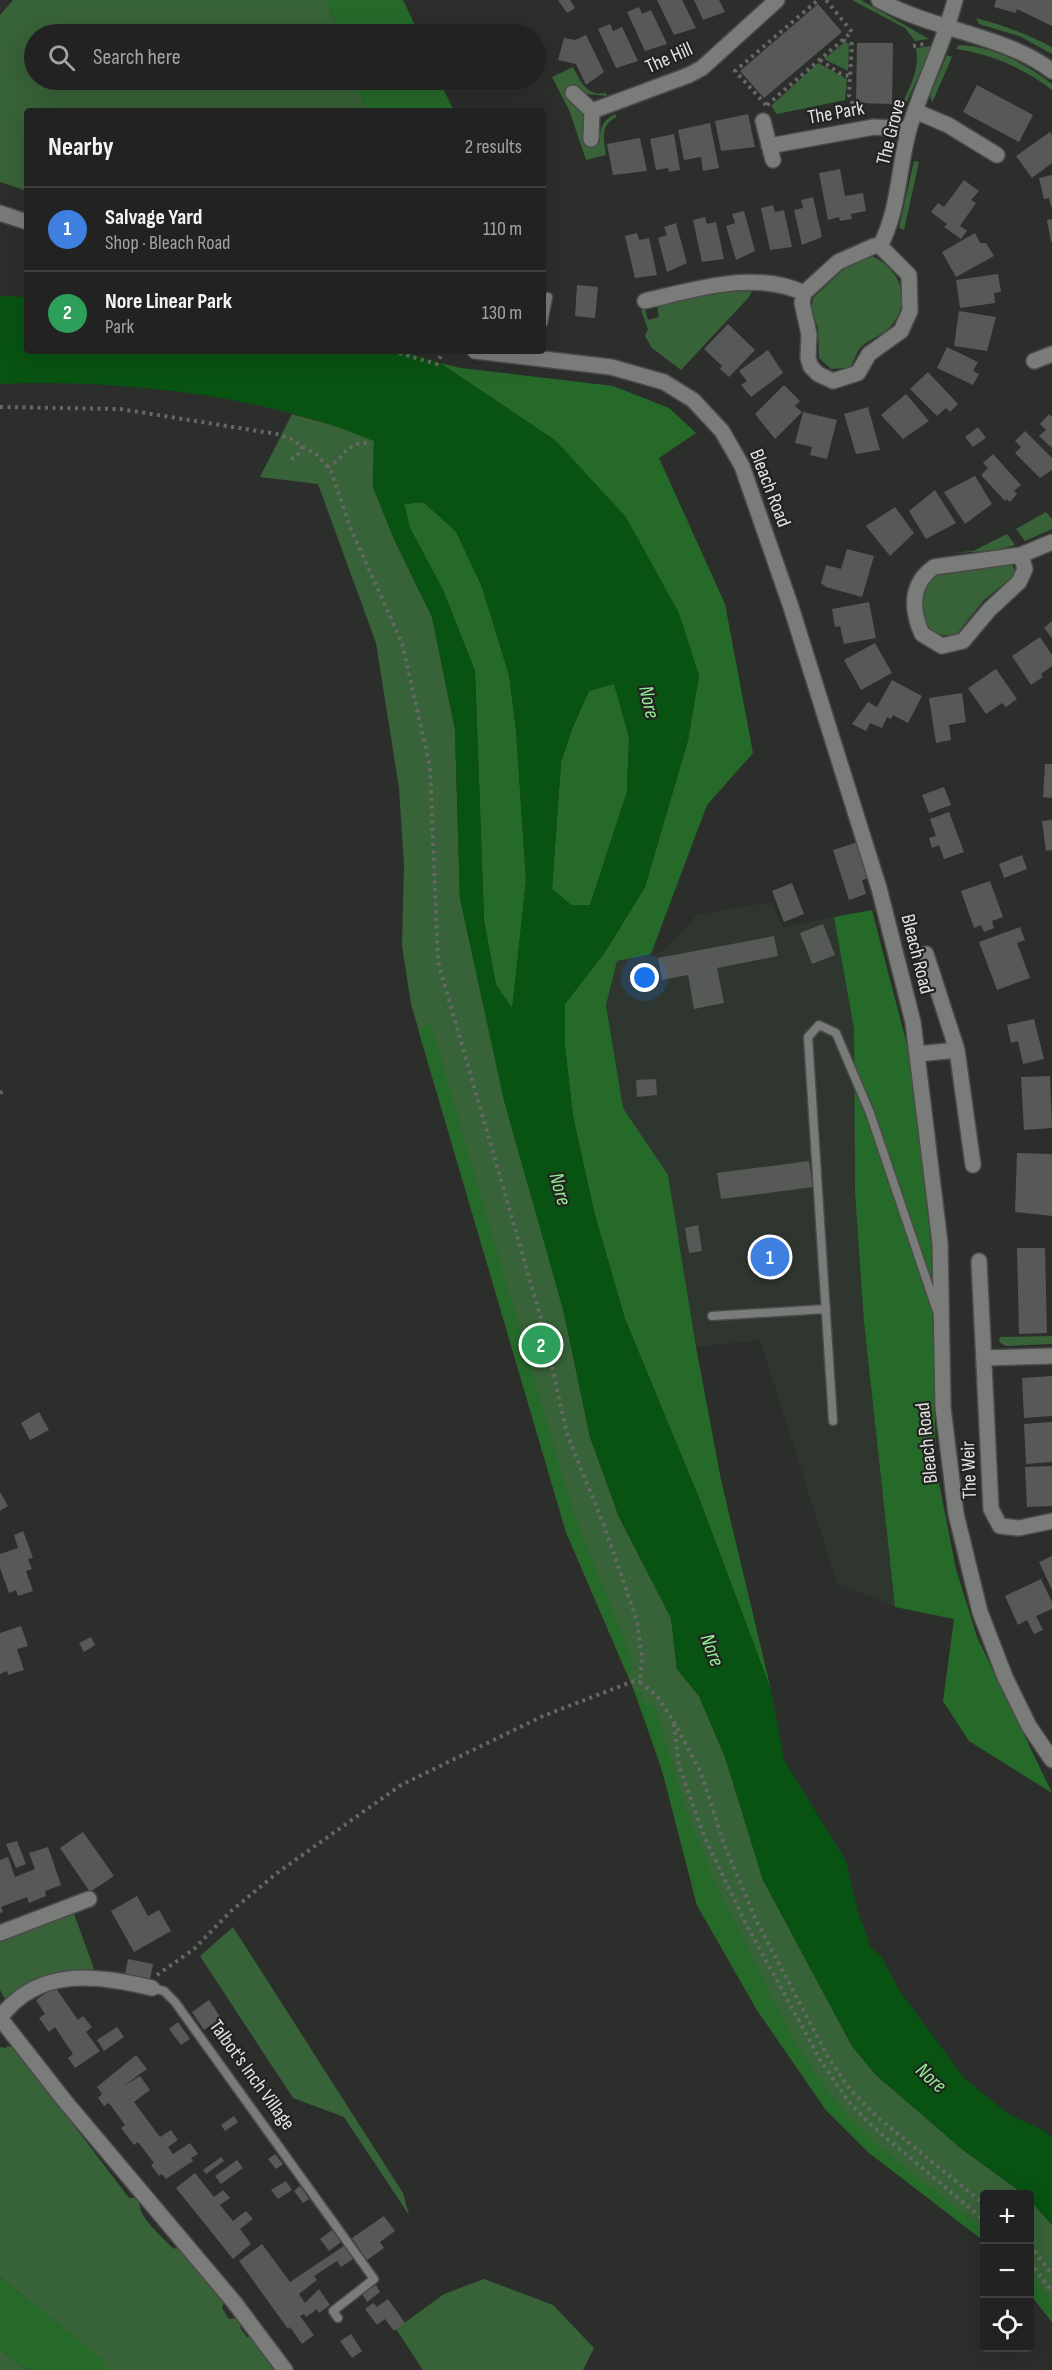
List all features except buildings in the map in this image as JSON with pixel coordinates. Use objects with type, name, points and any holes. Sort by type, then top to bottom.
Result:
[{"type":"street","name":"The Hill","points":[[592,111],[702,68],[777,0]]},
{"type":"street","points":[[879,0],[948,30],[1008,47],[1052,71]]},
{"type":"street","name":"The Grove","points":[[880,246],[894,214],[909,129],[948,30],[955,0]]},
{"type":"street","points":[[573,93],[592,111],[591,139]]},
{"type":"street","points":[[915,111],[948,125],[997,155]]},
{"type":"street","name":"The Park","points":[[763,121],[771,153],[874,127],[909,129]]},
{"type":"street","points":[[0,213],[24,221]]},
{"type":"street","points":[[880,246],[909,275],[910,311],[901,331],[869,354],[858,373],[833,381],[825,379],[811,367],[808,358],[809,334],[802,309],[804,293],[838,262],[850,255],[880,246]]},
{"type":"street","points":[[645,301],[713,285],[740,283],[770,284],[804,293]]},
{"type":"street","name":"Bleach Road","points":[[524,354],[610,367],[664,382],[693,400],[722,431],[742,466],[791,608],[879,888],[913,1022],[940,1243],[943,1408],[956,1514],[980,1612],[1005,1677],[1029,1726],[1052,1760]]},
{"type":"street","points":[[1034,361],[1052,354]]},
{"type":"street","points":[[1022,555],[1025,569],[1019,582],[989,610],[963,641],[942,646],[922,634],[913,598],[925,573],[946,563],[1022,555],[1052,542]]},
{"type":"street","points":[[926,954],[957,1050],[973,1166]]},
{"type":"street","points":[[918,1054],[957,1050]]},
{"type":"street","name":"The Weir","points":[[979,1261],[986,1358],[991,1509],[1000,1526],[1019,1528],[1052,1521]]},
{"type":"street","points":[[986,1358],[1052,1356]]},
{"type":"street","points":[[0,1933],[89,1899]]},
{"type":"street","name":"Talbot's Inch Village","points":[[152,1988],[97,1976],[50,1982],[25,1994],[0,2018],[64,2100],[234,2302],[285,2370]]},
{"type":"lane","points":[[546,307],[548,297]]},
{"type":"lane","points":[[833,1421],[808,1037],[819,1025],[836,1033],[870,1113],[942,1326]]},
{"type":"lane","points":[[712,1316],[826,1309]]},
{"type":"lane","name":"Talbot's Inch Village","points":[[152,1988],[164,1991],[175,2002],[374,2279],[333,2311],[338,2318]]},
{"type":"path","points":[[767,105],[735,71],[818,0]]},
{"type":"path","points":[[763,121],[767,105],[852,32],[826,0]]},
{"type":"path","points":[[843,40],[852,44],[849,95],[853,104]]},
{"type":"path","points":[[820,60],[839,73],[849,76]]},
{"type":"path","points":[[402,354],[437,364],[442,354]]},
{"type":"path","points":[[0,407],[120,409],[277,434],[317,455],[327,467],[350,527],[402,643],[430,767],[438,962],[542,1322],[567,1434],[605,1528],[637,1621],[642,1656],[640,1682]]},
{"type":"path","points":[[327,467],[335,463],[345,448],[358,442],[367,443]]},
{"type":"path","points":[[291,459],[296,457],[303,446]]},
{"type":"path","points":[[152,1988],[159,1971],[194,1949],[230,1912],[277,1873],[401,1785],[543,1716],[634,1681],[640,1682],[656,1695],[673,1720],[701,1773],[724,1844],[757,1922],[828,2057],[849,2088],[876,2116],[980,2201]]},
{"type":"path","points":[[673,1720],[679,1766],[704,1836],[746,1924],[821,2061],[848,2101],[871,2125],[980,2217]]},
{"type":"path","points":[[1034,2252],[1052,2275]]},
{"type":"path","points":[[1034,2269],[1052,2292]]},
{"type":"shaded area","points":[[13,0],[327,0],[335,24],[24,24],[24,90],[359,90],[366,108],[24,108],[24,190],[0,182],[0,15]]},
{"type":"shaded area","points":[[327,0],[403,0],[414,24],[335,24]]},
{"type":"shaded area","points":[[852,0],[861,0],[929,39],[915,41],[905,28]]},
{"type":"shaded area","points":[[976,18],[1015,30],[1043,42],[1052,47],[1052,54],[1019,36],[979,24]]},
{"type":"shaded area","points":[[845,42],[849,44],[848,71],[824,59]]},
{"type":"shaded area","points":[[959,45],[972,46],[1008,57],[1052,84],[1052,90],[1007,63],[982,54],[956,49]]},
{"type":"shaded area","points":[[932,46],[904,108],[897,115],[915,74],[916,48]]},
{"type":"shaded area","points":[[947,55],[952,57],[932,103],[930,95]]},
{"type":"shaded area","points":[[818,63],[847,79],[845,100],[777,114],[771,106]]},
{"type":"shaded area","points":[[573,67],[585,87],[594,93],[606,93],[607,96],[588,94],[574,85],[563,92],[583,115],[585,145],[600,142],[601,129],[605,122],[615,114],[617,117],[611,120],[605,128],[606,155],[586,160],[569,110],[552,77]]},
{"type":"shaded area","points":[[359,90],[444,90],[453,108],[366,108]]},
{"type":"shaded area","points":[[914,161],[919,162],[904,230],[899,228]]},
{"type":"shaded area","points":[[872,256],[890,269],[900,286],[902,295],[898,315],[889,328],[861,347],[850,368],[831,369],[819,358],[818,327],[811,313],[813,298],[846,267]]},
{"type":"shaded area","points":[[752,291],[681,370],[652,348],[645,336],[648,329],[641,310],[645,309],[648,320],[659,317],[657,306],[719,292]]},
{"type":"shaded area","points":[[440,363],[461,368],[613,386],[669,408],[696,433],[659,458],[725,604],[753,753],[707,805],[651,954],[617,961],[606,1005],[623,1108],[668,1175],[696,1347],[721,1480],[771,1690],[699,1498],[625,1319],[594,1212],[573,1116],[565,1047],[565,1004],[605,952],[645,887],[688,740],[699,675],[556,441]]},
{"type":"shaded area","points":[[292,414],[336,426],[374,441],[373,487],[394,539],[432,617],[455,729],[460,899],[564,1313],[590,1437],[619,1517],[671,1618],[677,1669],[699,1696],[725,1757],[763,1880],[852,2046],[876,2075],[963,2150],[1018,2190],[980,2190],[980,2238],[868,2152],[826,2110],[757,2010],[697,1905],[662,1770],[642,1709],[566,1532],[411,1004],[402,946],[404,864],[399,788],[376,643],[318,484],[260,477]]},
{"type":"shaded area","points":[[423,502],[456,531],[482,587],[509,675],[516,729],[526,880],[513,1009],[496,985],[484,920],[475,671],[443,590],[410,528],[404,504]]},
{"type":"shaded area","points":[[1046,512],[1052,519],[1052,529],[1025,541],[1016,529]]},
{"type":"shaded area","points":[[1007,534],[1015,545],[992,551],[950,553],[973,551]]},
{"type":"shaded area","points":[[1012,565],[1015,570],[1011,578],[984,600],[956,635],[937,634],[931,630],[925,618],[920,593],[929,578],[942,572]]},
{"type":"shaded area","points":[[614,683],[629,737],[627,792],[590,905],[571,905],[552,889],[561,762],[572,729],[589,691]]},
{"type":"shaded area","points":[[771,902],[783,927],[834,917],[854,1029],[855,1192],[864,1322],[895,1607],[837,1583],[760,1340],[696,1347],[668,1176],[623,1108],[606,1005],[617,961],[661,952],[697,915]]},
{"type":"shaded area","points":[[872,910],[908,1049],[931,1241],[936,1468],[956,1569],[977,1637],[1052,1793],[969,1741],[943,1701],[954,1619],[895,1607],[864,1322],[855,1192],[854,1029],[834,917]]},
{"type":"shaded area","points":[[431,1024],[567,1491],[579,1527],[632,1657],[632,1670],[629,1678],[566,1532],[418,1029]]},
{"type":"shaded area","points":[[1052,1336],[1052,1344],[1006,1346],[999,1342],[1000,1337]]},
{"type":"shaded area","points":[[633,1688],[643,1693],[640,1699],[648,1705],[651,1701],[654,1705],[691,1823],[724,1903],[805,2058],[852,2119],[887,2152],[980,2227],[980,2238],[868,2152],[826,2110],[757,2010],[697,1905],[662,1770]]},
{"type":"shaded area","points":[[73,1911],[94,1969],[38,1980],[28,1984],[6,2001],[0,1990],[0,1940]]},
{"type":"shaded area","points":[[233,1927],[403,2193],[409,2215],[344,2117],[293,2098],[200,1956]]},
{"type":"shaded area","points":[[7,2046],[15,2048],[129,2198],[137,2200],[142,2213],[157,2233],[174,2249],[179,2245],[224,2301],[222,2308],[229,2319],[238,2318],[242,2324],[240,2328],[247,2337],[253,2337],[278,2370],[107,2370],[101,2359],[0,2277],[0,2047],[6,2048]]},
{"type":"shaded area","points":[[1034,2205],[1052,2225],[1052,2322],[1034,2299]]},
{"type":"shaded area","points":[[0,2277],[102,2359],[107,2370],[27,2370],[0,2349]]},
{"type":"shaded area","points":[[1034,2277],[1052,2303],[1052,2322],[1034,2299]]},
{"type":"shaded area","points":[[484,2279],[553,2305],[594,2348],[583,2370],[423,2370],[396,2329],[444,2294]]},
{"type":"shaded area","points":[[0,2349],[27,2370],[0,2370]]},
{"type":"water","name":"Nore","points":[[0,296],[24,297],[24,354],[410,354],[440,363],[556,441],[626,517],[679,613],[699,675],[688,740],[645,887],[605,952],[565,1004],[565,1047],[573,1116],[594,1212],[625,1319],[699,1498],[771,1690],[784,1760],[846,1861],[858,1912],[871,1948],[881,1956],[899,1990],[964,2078],[1010,2115],[1045,2131],[1052,2138],[1052,2225],[1034,2205],[1034,2190],[1018,2190],[963,2150],[876,2075],[852,2046],[763,1880],[725,1757],[699,1696],[677,1669],[671,1618],[619,1517],[590,1437],[564,1313],[504,1101],[460,899],[455,729],[432,617],[394,539],[373,487],[374,441],[331,425],[239,401],[190,393],[93,384],[0,384]],"holes":[[[424,502],[456,532],[482,587],[509,675],[516,729],[526,880],[512,1008],[496,985],[484,920],[475,671],[443,590],[410,528],[404,504]],[[614,684],[629,737],[627,792],[590,905],[571,905],[552,889],[561,762],[572,729],[589,691]]]},
{"type":"place","name":"Salvage Yard","points":[[770,1257]]},
{"type":"place","name":"Nore Linear Park","points":[[541,1345]]}]
